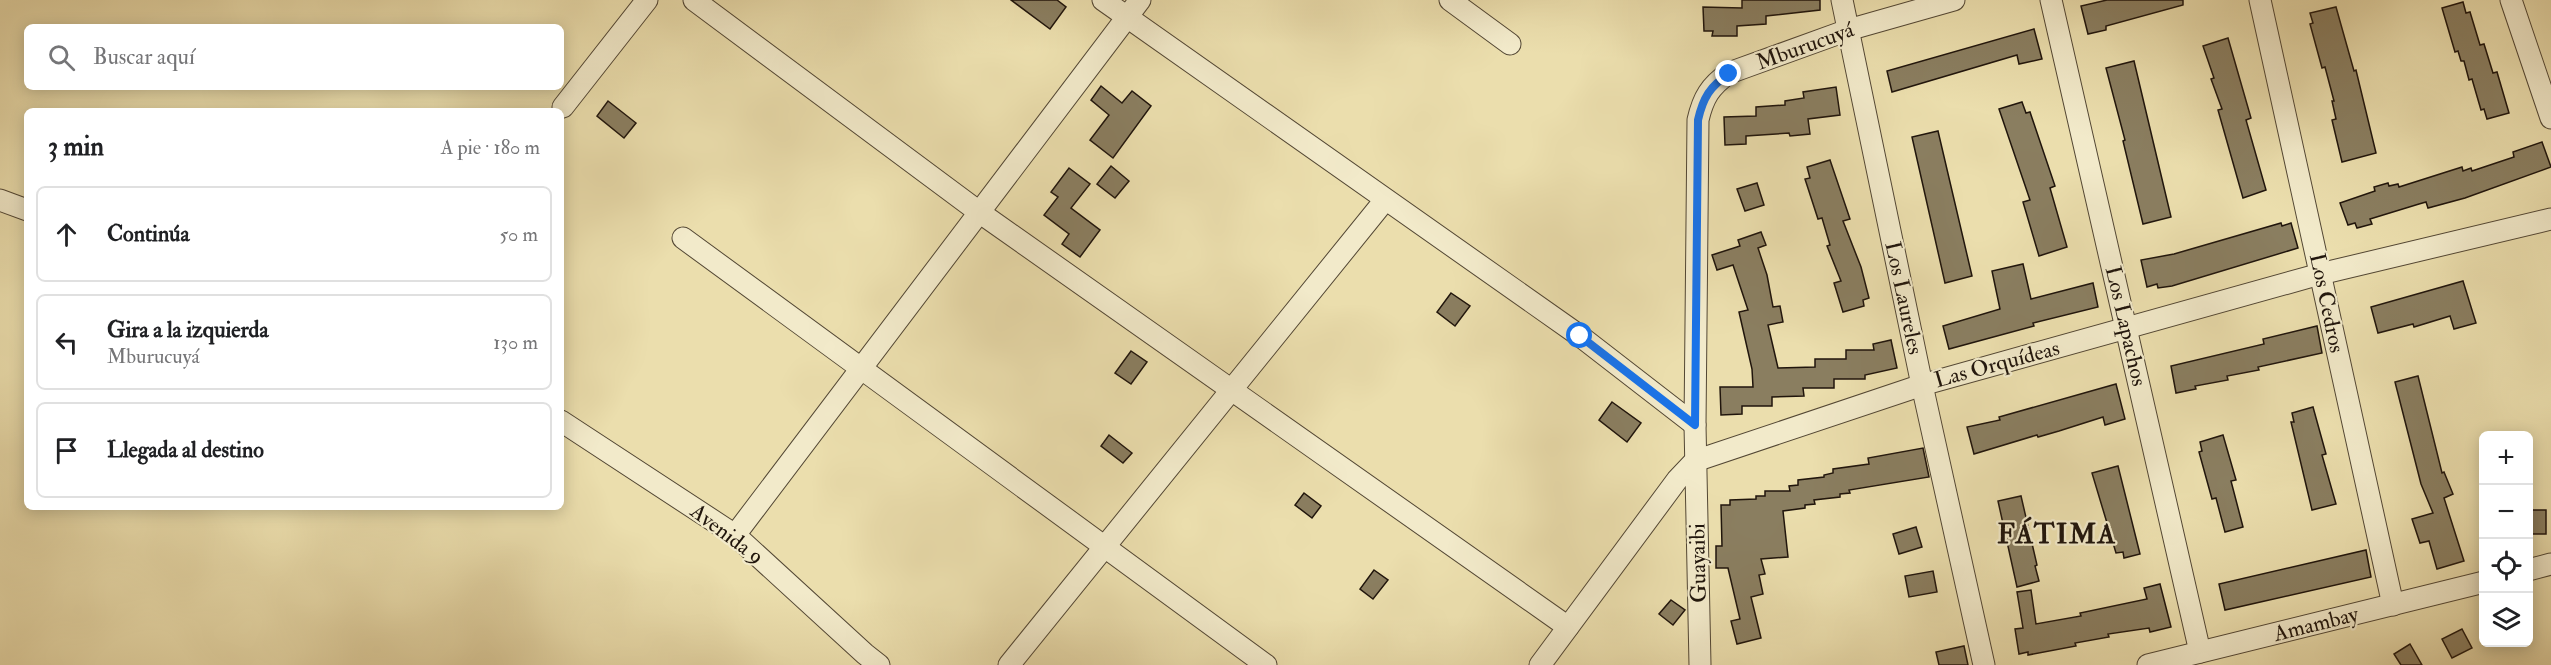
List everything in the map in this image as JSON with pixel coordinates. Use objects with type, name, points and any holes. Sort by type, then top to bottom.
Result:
[{"type":"street","points":[[563,107],[647,0]]},
{"type":"street","points":[[694,0],[979,212],[1568,627]]},
{"type":"street","points":[[1103,0],[1580,336],[1695,425]]},
{"type":"street","points":[[735,535],[1140,0]]},
{"type":"street","points":[[1450,0],[1510,44]]},
{"type":"street","name":"Los Laureles","points":[[1842,0],[1922,385],[1984,665]]},
{"type":"street","name":"Mburucuyá","points":[[1695,461],[1698,120],[1702,101],[1713,84],[1729,74],[1848,30],[1954,0]]},
{"type":"street","name":"Los Lapachos","points":[[2051,0],[2200,652]]},
{"type":"street","name":"Los Cedros","points":[[2260,0],[2394,605]]},
{"type":"street","points":[[2511,0],[2551,118]]},
{"type":"street","points":[[0,200],[24,209]]},
{"type":"street","points":[[1009,665],[1385,200]]},
{"type":"street","name":"Las Orquídeas","points":[[1540,665],[1677,480],[1695,461],[1922,385],[2320,274],[2551,219]]},
{"type":"street","points":[[683,238],[1266,665]]},
{"type":"street","name":"Avenida 9","points":[[564,423],[735,535],[879,665]]},
{"type":"street","name":"Guayaibi","points":[[1695,461],[1700,665]]},
{"type":"street","points":[[2533,569],[2551,564]]},
{"type":"street","name":"Amambay","points":[[2148,665],[2479,583]]},
{"type":"building","points":[[1011,0],[1057,0],[1066,7],[1050,29]]},
{"type":"building","points":[[1742,0],[1820,0],[1820,10],[1766,16],[1766,24],[1737,26],[1737,36],[1712,36],[1713,31],[1704,31],[1703,7],[1742,8]]},
{"type":"building","points":[[2107,0],[2183,0],[2183,5],[2106,26],[2106,30],[2088,34],[2081,6]]},
{"type":"building","points":[[2463,2],[2466,13],[2470,12],[2480,45],[2484,44],[2493,73],[2497,72],[2509,113],[2487,119],[2484,109],[2481,110],[2472,79],[2469,80],[2464,61],[2461,61],[2458,51],[2455,52],[2442,8]]},
{"type":"building","points":[[2336,7],[2354,71],[2356,70],[2376,153],[2342,162],[2332,120],[2336,119],[2332,101],[2334,101],[2310,24],[2313,23],[2310,13]]},
{"type":"building","points":[[2034,29],[2042,59],[2019,64],[2017,55],[1892,92],[1887,71]]},
{"type":"building","points":[[2228,38],[2251,118],[2246,120],[2266,190],[2243,198],[2218,110],[2222,109],[2211,79],[2214,78],[2203,46]]},
{"type":"building","points":[[2134,61],[2171,217],[2143,224],[2123,141],[2125,140],[2106,68]]},
{"type":"building","points":[[1101,86],[1122,103],[1132,91],[1151,106],[1113,158],[1090,140],[1109,115],[1091,100]]},
{"type":"building","points":[[1836,87],[1840,115],[1808,119],[1810,134],[1746,136],[1746,144],[1725,145],[1724,117],[1756,116],[1756,107],[1785,105],[1785,101],[1804,98],[1803,92]]},
{"type":"building","points":[[608,101],[636,123],[624,138],[597,116]]},
{"type":"building","points":[[2022,102],[2026,113],[2030,112],[2055,186],[2050,188],[2067,247],[2039,256],[2023,202],[2030,200],[1999,109]]},
{"type":"building","points":[[1938,131],[1972,276],[1945,283],[1912,137]]},
{"type":"building","points":[[2542,142],[2551,167],[2465,198],[2428,208],[2426,202],[2370,219],[2372,224],[2357,228],[2355,223],[2348,225],[2340,203],[2375,191],[2374,187],[2388,183],[2389,186],[2398,184],[2399,187],[2462,167],[2463,171],[2471,168],[2472,171],[2514,157],[2513,152]]},
{"type":"building","points":[[1830,160],[1850,219],[1843,221],[1861,267],[1869,298],[1863,300],[1864,306],[1843,312],[1834,283],[1841,281],[1827,246],[1830,245],[1822,218],[1818,219],[1805,179],[1810,178],[1807,167]]},
{"type":"building","points":[[1111,166],[1129,181],[1115,198],[1097,184]]},
{"type":"building","points":[[1069,168],[1090,184],[1071,208],[1100,230],[1080,257],[1062,244],[1069,234],[1044,215],[1058,197],[1051,192]]},
{"type":"building","points":[[1757,183],[1764,205],[1745,211],[1737,189]]},
{"type":"building","points":[[2281,223],[2282,226],[2291,223],[2298,248],[2172,286],[2158,288],[2157,284],[2147,287],[2141,260],[2174,254]]},
{"type":"building","points":[[1761,232],[1766,245],[1758,248],[1767,275],[1773,307],[1780,306],[1783,322],[1768,325],[1778,368],[1815,367],[1815,359],[1846,359],[1846,350],[1874,350],[1873,344],[1891,340],[1897,368],[1865,375],[1865,379],[1834,379],[1834,388],[1803,388],[1804,396],[1772,397],[1772,406],[1742,406],[1742,414],[1721,415],[1720,387],[1753,387],[1752,369],[1739,312],[1748,310],[1733,265],[1717,270],[1712,255],[1740,246],[1738,240]]},
{"type":"building","points":[[2023,264],[2031,299],[2093,283],[2098,307],[2033,323],[2034,326],[1949,349],[1943,326],[2000,309],[1992,271]]},
{"type":"building","points":[[2463,281],[2476,323],[2454,329],[2450,316],[2414,327],[2413,324],[2378,333],[2371,307]]},
{"type":"building","points":[[1451,293],[1470,306],[1455,326],[1437,312]]},
{"type":"building","points":[[2317,326],[2322,353],[2258,367],[2259,370],[2227,376],[2228,380],[2195,386],[2196,389],[2176,393],[2171,366],[2264,344],[2263,339]]},
{"type":"building","points":[[1131,351],[1147,362],[1131,384],[1115,373]]},
{"type":"building","points":[[2418,376],[2442,473],[2444,472],[2453,494],[2444,498],[2464,561],[2437,569],[2429,541],[2420,543],[2412,519],[2433,513],[2421,484],[2395,382]]},
{"type":"building","points":[[2116,384],[2125,419],[2105,425],[2103,417],[1974,454],[1967,427],[2000,420],[1999,417]]},
{"type":"building","points":[[1612,402],[1641,423],[1627,442],[1599,420]]},
{"type":"building","points":[[2313,407],[2326,454],[2322,455],[2336,504],[2312,510],[2291,422],[2294,422],[2292,413]]},
{"type":"building","points":[[1109,435],[1132,453],[1123,463],[1101,446]]},
{"type":"building","points":[[2223,435],[2236,480],[2231,481],[2243,527],[2225,532],[2216,498],[2212,499],[2199,452],[2202,451],[2200,442]]},
{"type":"building","points":[[1923,448],[1929,477],[1849,490],[1850,493],[1840,494],[1840,497],[1814,500],[1815,504],[1805,505],[1805,508],[1783,511],[1788,557],[1761,559],[1765,574],[1759,575],[1763,594],[1751,597],[1761,638],[1737,644],[1731,621],[1740,619],[1728,568],[1716,568],[1716,546],[1722,546],[1721,505],[1730,505],[1730,500],[1756,499],[1756,496],[1765,496],[1765,491],[1790,491],[1789,486],[1798,485],[1798,480],[1824,477],[1824,475],[1833,473],[1833,469],[1869,464],[1868,458]]},
{"type":"building","points":[[2118,466],[2140,554],[2124,558],[2123,552],[2116,553],[2092,473]]},
{"type":"building","points":[[1304,493],[1321,506],[1312,518],[1295,505]]},
{"type":"building","points":[[2021,496],[2039,581],[2017,587],[1998,501]]},
{"type":"building","points":[[2533,510],[2546,510],[2546,534],[2533,534]]},
{"type":"building","points":[[1916,527],[1922,547],[1899,554],[1893,534]]},
{"type":"building","points":[[2366,550],[2371,577],[2225,610],[2219,584]]},
{"type":"building","points":[[1374,570],[1388,580],[1373,599],[1360,589]]},
{"type":"building","points":[[1933,571],[1937,592],[1909,597],[1905,576]]},
{"type":"building","points":[[2160,584],[2171,627],[2150,632],[2149,628],[2108,634],[2109,637],[2075,643],[2076,646],[2028,655],[2028,652],[2019,654],[2015,629],[2023,628],[2017,592],[2031,590],[2036,624],[2081,616],[2080,613],[2147,599],[2144,588]]},
{"type":"building","points":[[1671,600],[1685,610],[1673,625],[1659,614]]},
{"type":"building","points":[[2462,629],[2472,648],[2452,658],[2442,639]]},
{"type":"building","points":[[2410,644],[2422,665],[2401,665],[2394,654]]},
{"type":"building","points":[[1964,646],[1968,665],[1939,665],[1936,652]]},
{"type":"district","name":"FÁTIMA","points":[[2057,534]]},
{"type":"route","points":[[1580,336],[1695,425],[1698,120],[1702,101],[1713,84],[1729,74]]}]
